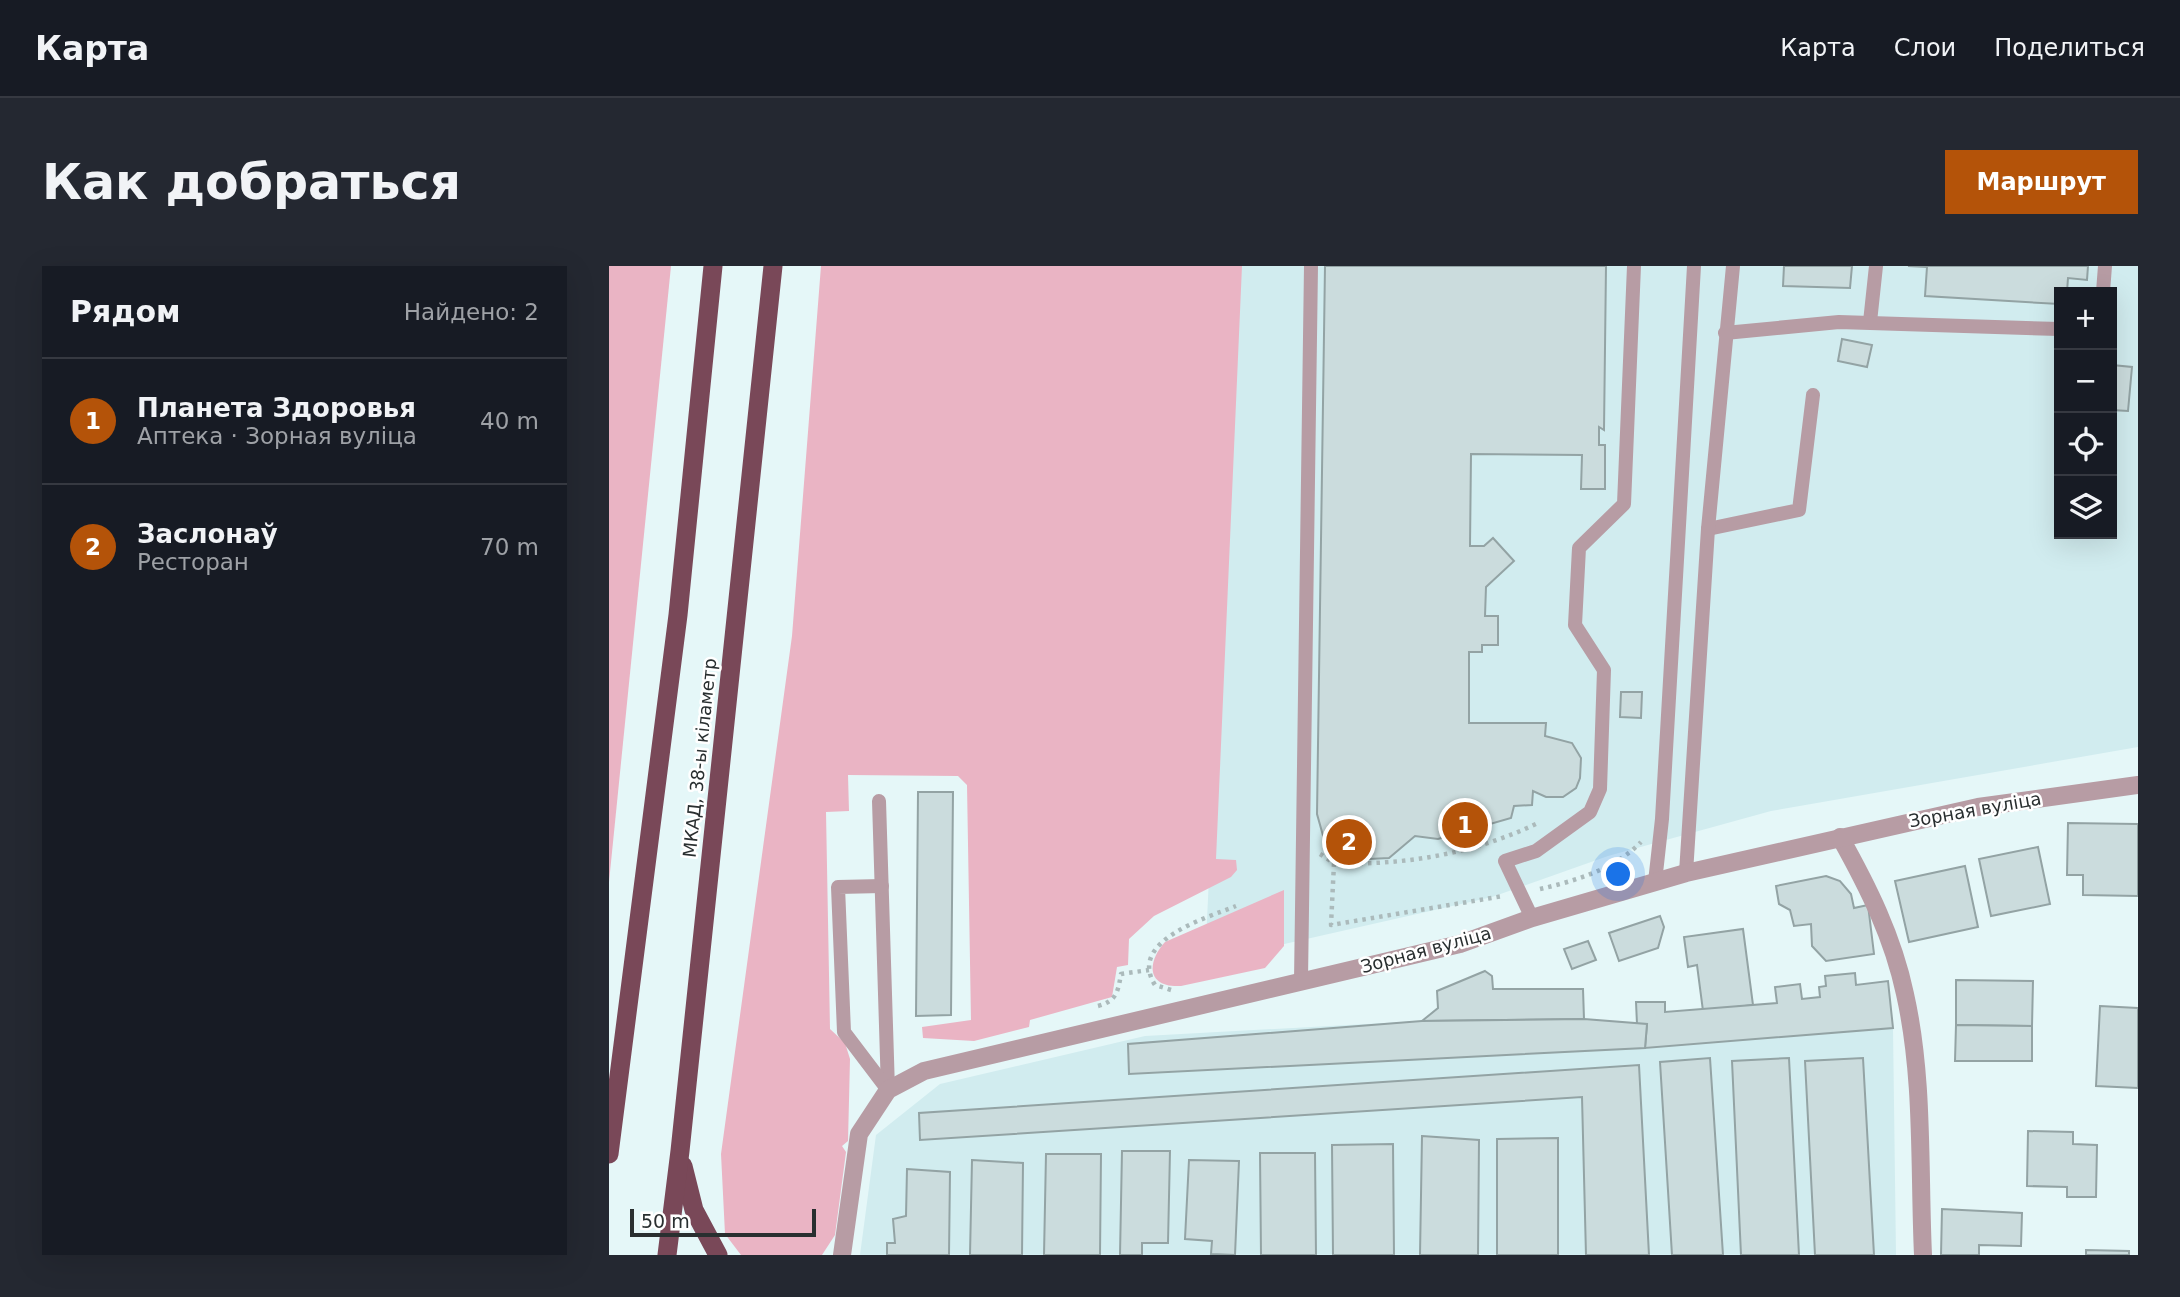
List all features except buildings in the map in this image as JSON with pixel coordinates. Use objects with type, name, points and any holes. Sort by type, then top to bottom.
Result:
[{"type":"highway","points":[[609,1154],[678,615],[713,266]]},
{"type":"highway","name":"МКАД, 38-ы кіламетр","points":[[667,1255],[773,266]]},
{"type":"highway","points":[[680,1151],[694,1210],[718,1255]]},
{"type":"street","name":"Зорная вуліца","points":[[842,1255],[859,1134],[888,1090],[924,1071],[1460,944],[1532,918],[1686,873],[1978,807],[2138,785]]},
{"type":"street","points":[[1840,837],[1874,898],[1905,993],[1914,1044],[1923,1255]]},
{"type":"lane","points":[[1301,981],[1311,266]]},
{"type":"lane","points":[[1532,918],[1505,861],[1536,851],[1590,812],[1601,789],[1604,670],[1575,625],[1579,548],[1623,504],[1634,266]]},
{"type":"lane","points":[[1655,882],[1663,818],[1694,266]]},
{"type":"lane","points":[[1686,873],[1709,529],[1733,266]]},
{"type":"lane","points":[[1870,322],[1876,266]]},
{"type":"lane","points":[[2103,287],[2105,266]]},
{"type":"lane","points":[[1725,333],[1870,322],[2054,329]]},
{"type":"lane","points":[[1709,529],[1799,510],[1813,394]]},
{"type":"lane","points":[[879,801],[888,1090]]},
{"type":"lane","points":[[881,886],[838,887],[844,1032],[888,1090]]},
{"type":"path","points":[[1334,863],[1331,925],[1522,893],[1583,877],[1627,857],[1663,818]]},
{"type":"path","points":[[1302,865],[1312,849],[1334,863],[1372,865],[1443,855],[1511,836],[1543,821]]},
{"type":"path","points":[[1177,992],[1155,985],[1149,971],[1156,945],[1196,922],[1236,906]]},
{"type":"path","points":[[1084,1009],[1110,1003],[1118,994],[1121,974],[1149,971]]},
{"type":"shaded area","points":[[609,266],[671,266],[609,882]]},
{"type":"shaded area","points":[[821,266],[1242,266],[1216,859],[1236,860],[1237,870],[1231,877],[1154,916],[1129,939],[1128,965],[1117,967],[1112,997],[1030,1020],[1029,1027],[974,1041],[923,1038],[922,1027],[971,1020],[967,785],[958,776],[848,775],[849,811],[826,812],[830,1029],[845,1043],[850,1059],[848,1141],[842,1146],[846,1152],[835,1235],[822,1255],[741,1255],[725,1234],[721,1154],[792,636]]},
{"type":"shaded area","points":[[1238,266],[2138,266],[2138,747],[1771,811],[1608,856],[1492,897],[1205,962]]},
{"type":"shaded area","points":[[1284,890],[1284,946],[1265,968],[1181,986],[1170,986],[1156,978],[1153,973],[1155,958],[1165,942]]},
{"type":"shaded area","points":[[1422,1021],[1646,1048],[1893,1028],[1896,1255],[860,1255],[876,1135],[940,1084],[1145,1036]]},
{"type":"place","name":"Планета Здоровья","points":[[1465,825]]},
{"type":"place","name":"Заслонаў","points":[[1349,842]]}]
